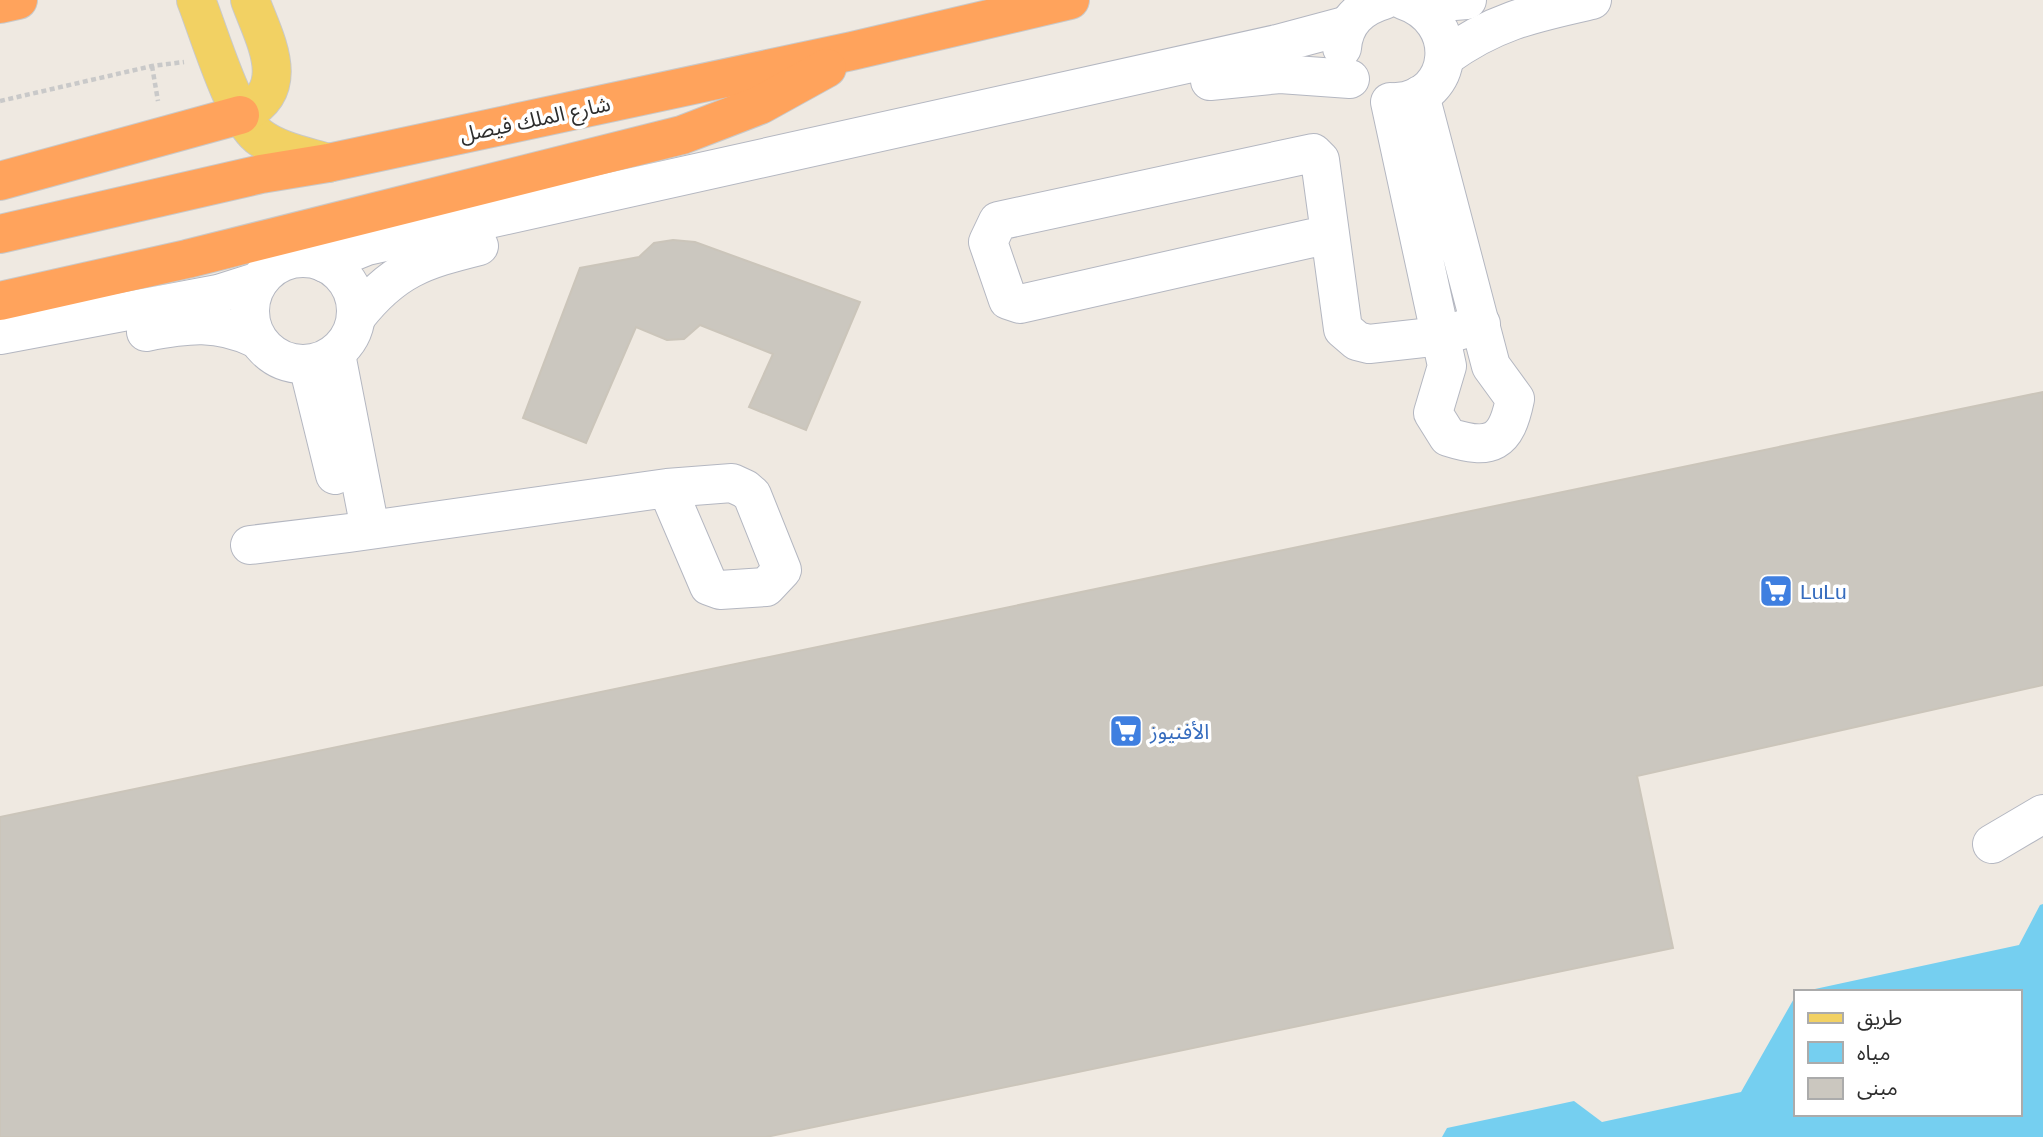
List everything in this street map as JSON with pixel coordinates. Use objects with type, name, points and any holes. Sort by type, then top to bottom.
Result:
[{"type":"highway","points":[[0,4],[18,0]]},
{"type":"highway","name":"شارع الملك فيصل","points":[[0,234],[261,174],[328,163],[852,51],[1070,0]]},
{"type":"highway","points":[[0,301],[187,260],[682,135],[760,105],[852,51]]},
{"type":"highway","points":[[0,181],[240,115]]},
{"type":"main road","points":[[195,0],[240,115],[258,136],[275,145],[328,163]]},
{"type":"main road","points":[[240,115],[250,111],[261,101],[272,77],[273,64],[250,0]]},
{"type":"street","points":[[1401,1],[1430,14],[1439,26],[1445,57],[1440,72],[1432,85],[1405,99],[1368,95],[1350,79],[1344,67],[1343,38],[1357,13],[1370,4],[1401,1],[1467,0]]},
{"type":"street","points":[[1445,57],[1464,43],[1504,22],[1592,0]]},
{"type":"street","points":[[326,263],[367,246],[1278,44],[1348,25]]},
{"type":"street","points":[[357,316],[356,300],[349,284],[339,272],[326,263],[311,258],[281,262],[268,270],[252,295],[250,309],[251,325],[257,339],[278,359],[293,364],[322,359],[350,337],[357,316],[376,293],[399,275],[434,257],[646,205],[1210,82],[1280,74],[1350,79]]},
{"type":"street","points":[[1405,99],[1480,324],[1491,366],[1515,399],[1509,425],[1494,440],[1474,446],[1448,438],[1433,413],[1447,366],[1405,99]]},
{"type":"street","points":[[1330,234],[1020,304],[1008,300],[988,242],[998,221],[1313,153],[1320,160],[1343,329],[1357,341],[1369,344],[1441,336],[1480,324]]},
{"type":"street","points":[[0,335],[218,294],[259,281]]},
{"type":"street","points":[[0,360],[190,325],[225,327],[257,339]]},
{"type":"street","points":[[322,359],[360,531]]},
{"type":"street","points":[[250,545],[667,488]]},
{"type":"street","points":[[1992,845],[2043,814]]},
{"type":"path","points":[[0,101],[152,66],[218,59]]},
{"type":"water","points":[[2043,904],[2043,1137],[1442,1137],[1447,1128],[1574,1101],[1602,1122],[1741,1092],[1794,999],[1794,1116],[2022,1116],[2022,990],[1810,990],[2019,945]]},
{"type":"building","points":[[673,240],[695,242],[860,302],[806,430],[749,407],[773,354],[700,325],[684,339],[667,340],[636,327],[586,443],[523,418],[580,268],[639,257],[654,243]]},
{"type":"building","name":"الأفنيوز","points":[[2043,392],[2043,685],[1637,776],[1673,948],[766,1137],[0,1137],[0,817]]},
{"type":"place","name":"LuLu","points":[[1776,591]]},
{"type":"place","name":"الأفنيوز","points":[[1126,731]]}]
